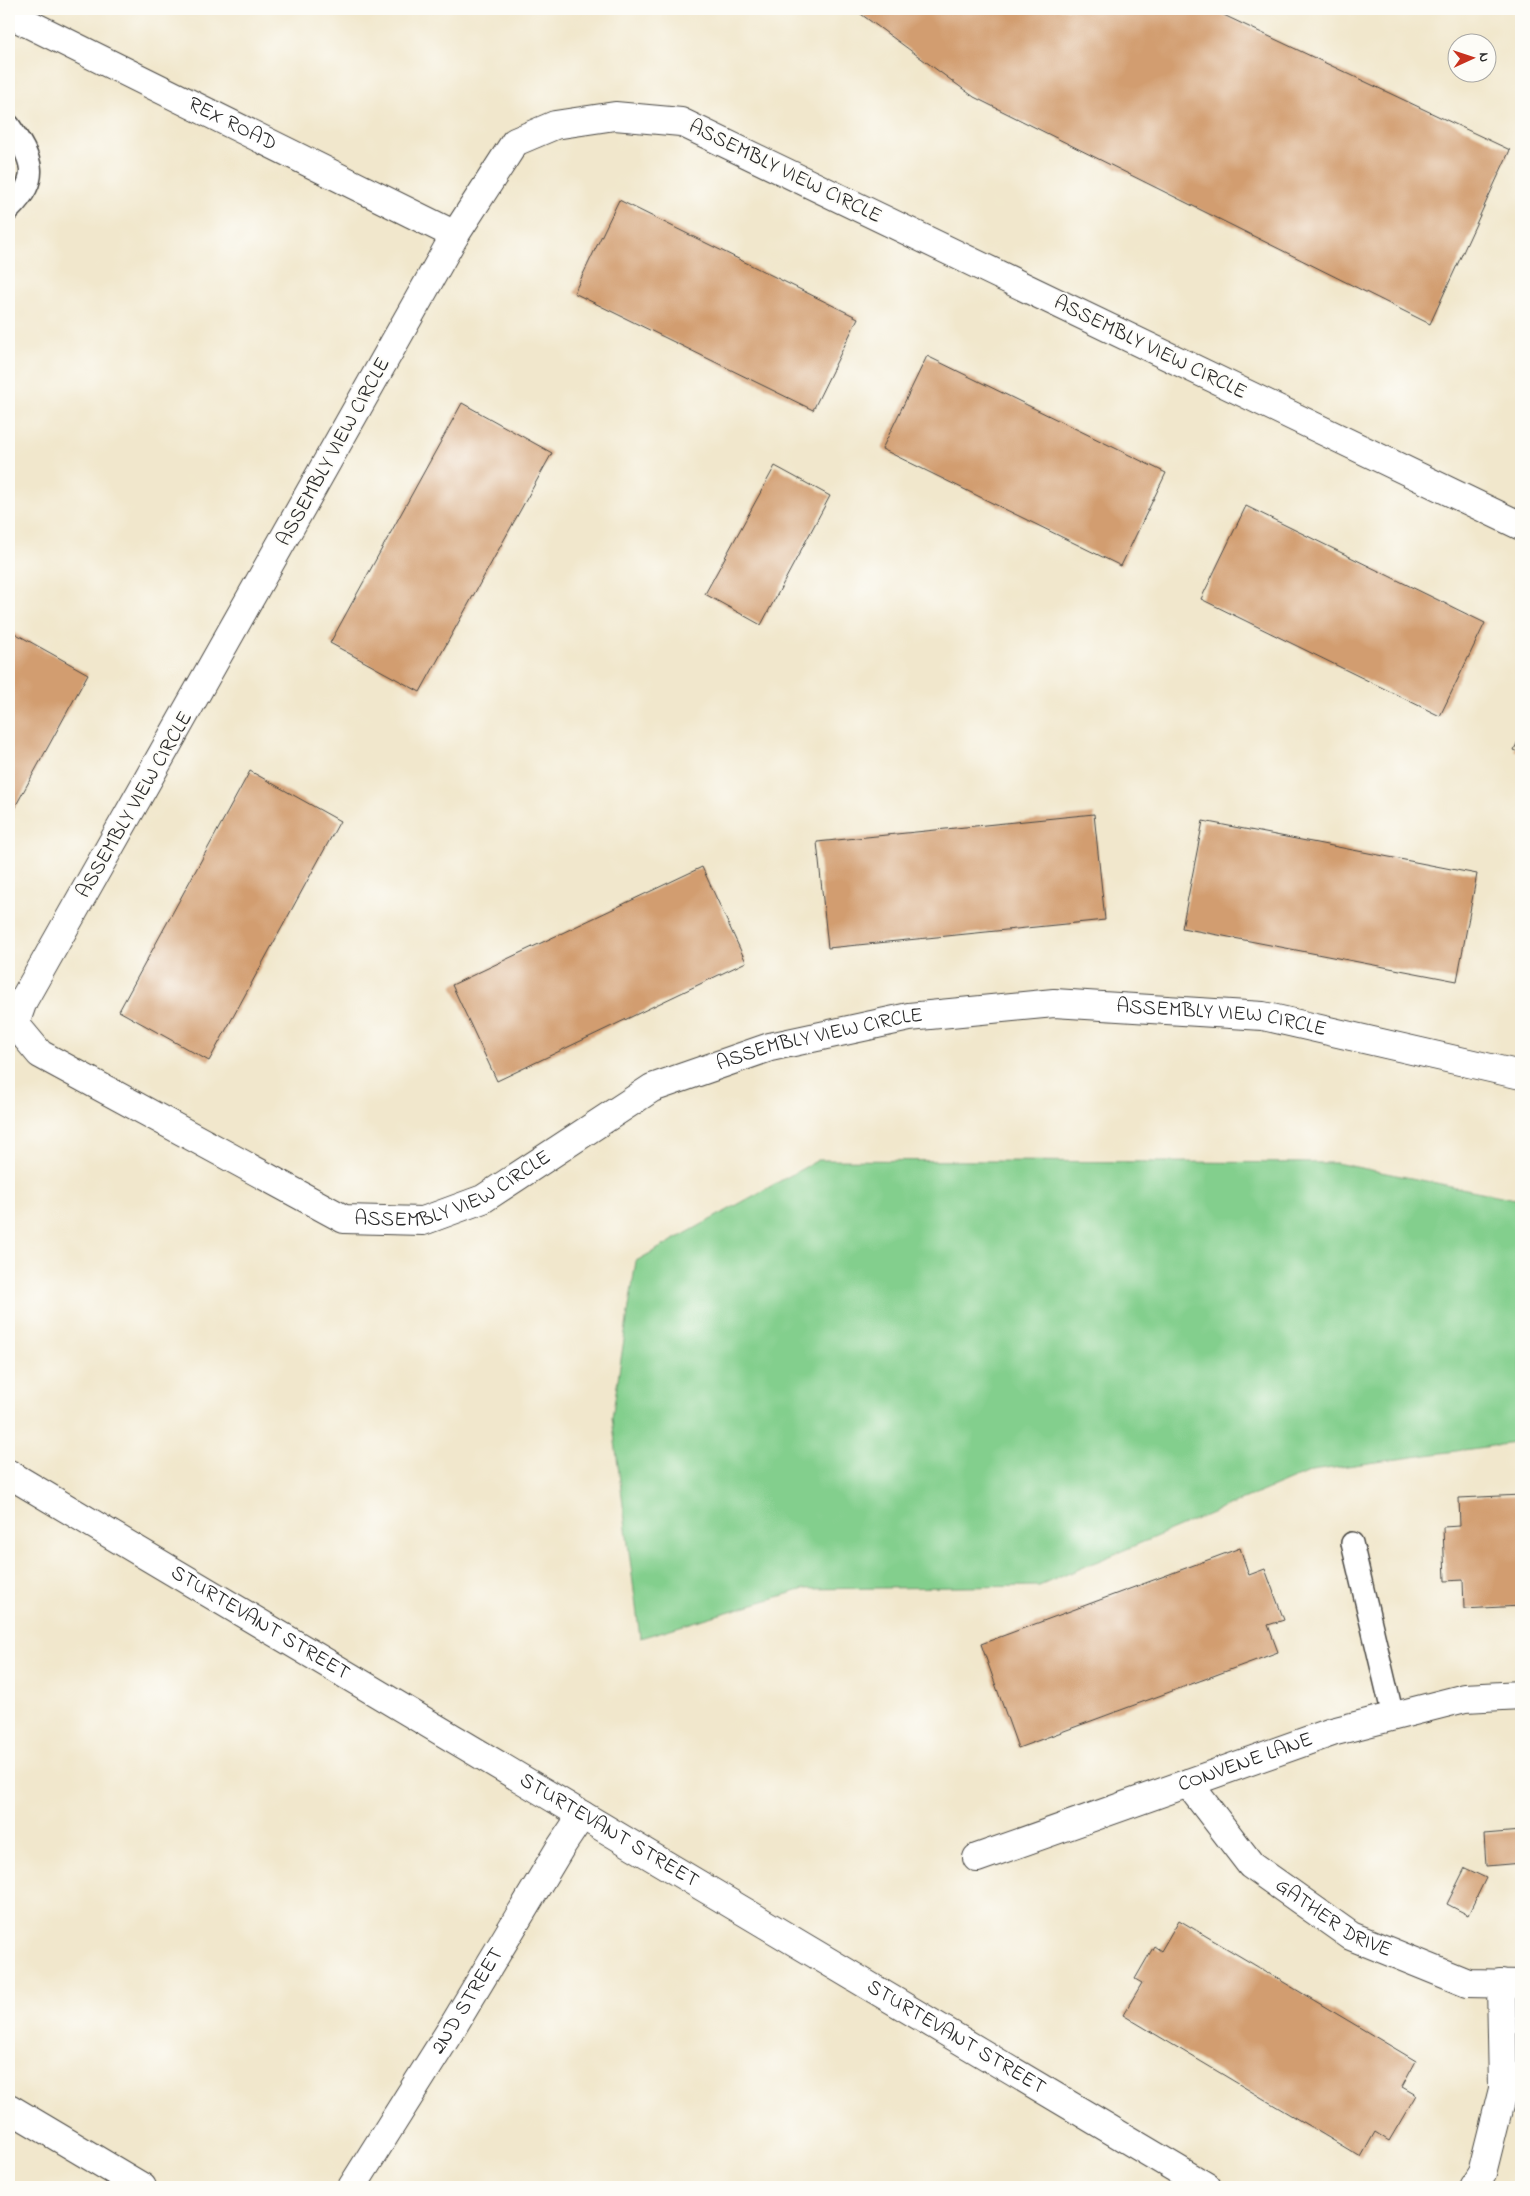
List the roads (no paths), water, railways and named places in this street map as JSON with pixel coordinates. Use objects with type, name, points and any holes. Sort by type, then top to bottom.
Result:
[{"type":"street","name":"REX ROAD","points":[[9,14],[455,235]]},
{"type":"street","name":"ASSEMBLY VIEW CIRCLE","points":[[1521,526],[681,122],[615,116],[555,125],[515,142],[455,235],[23,1001],[15,1024],[40,1054],[344,1219],[423,1221],[483,1199],[652,1088],[770,1047],[909,1017],[1054,1003],[1263,1016],[1521,1075]]},
{"type":"street","name":"STURTEVANT STREET","points":[[9,1474],[1207,2187]]},
{"type":"street","name":"CONVENE LANE","points":[[977,1858],[1332,1732],[1465,1698],[1521,1695]]},
{"type":"street","name":"GATHER DRIVE","points":[[1188,1783],[1251,1865],[1351,1936],[1467,1983],[1511,1984]]},
{"type":"street","name":"2ND STREET","points":[[352,2187],[452,2028],[560,1848],[582,1816]]},
{"type":"street","points":[[1473,2187],[1482,2173],[1503,2089],[1511,1984]]},
{"type":"street","points":[[9,2108],[142,2187]]},
{"type":"lane","points":[[9,125],[26,150],[31,179],[24,194],[9,210]]},
{"type":"lane","points":[[1352,1543],[1393,1716]]}]
